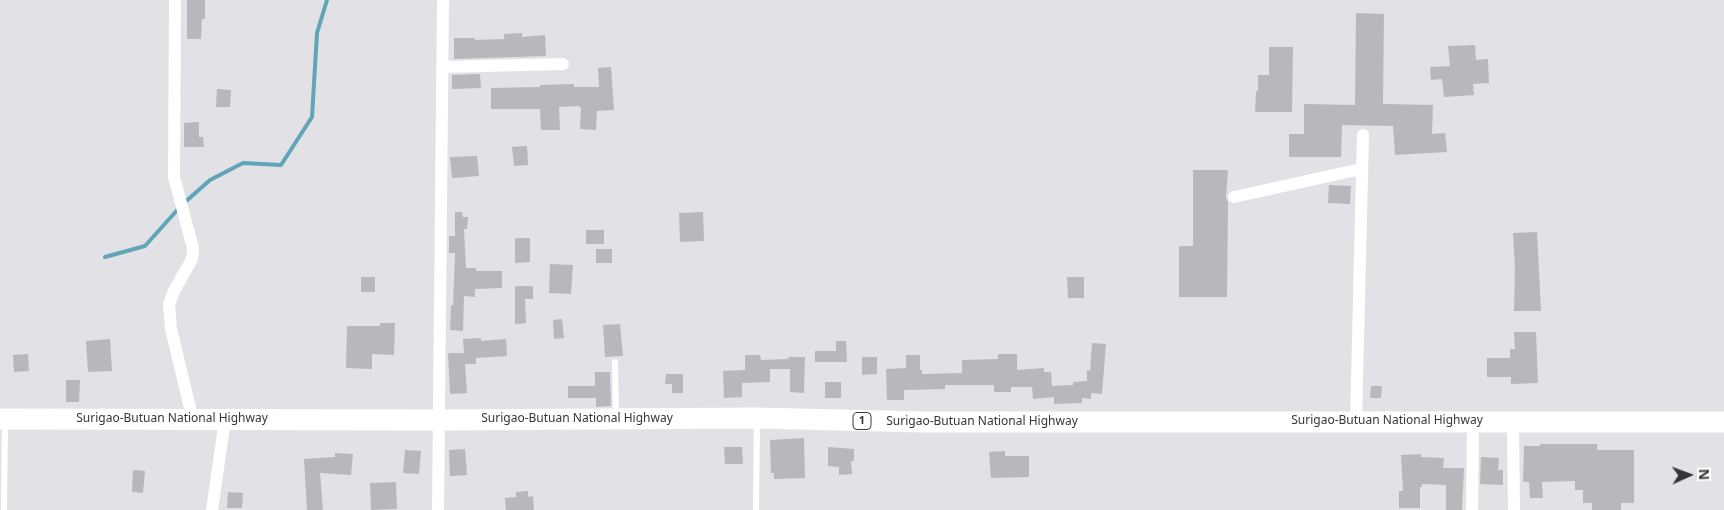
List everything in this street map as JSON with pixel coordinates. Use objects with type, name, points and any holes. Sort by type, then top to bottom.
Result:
[{"type":"highway","name":"Surigao-Butuan National Highway","points":[[2,418],[193,420],[757,418],[924,422],[1724,422]]},
{"type":"street","points":[[175,0],[174,177],[193,248],[192,259],[169,304],[171,329],[193,420]]},
{"type":"street","points":[[438,510],[443,0]]},
{"type":"street","points":[[443,66],[563,64]]},
{"type":"street","points":[[1356,421],[1363,135]]},
{"type":"street","points":[[1234,197],[1361,169]]},
{"type":"street","points":[[212,510],[225,420]]},
{"type":"street","points":[[1513,421],[1514,510]]},
{"type":"street","points":[[1472,510],[1473,422]]},
{"type":"lane","points":[[615,362],[616,418]]},
{"type":"lane","points":[[2,418],[4,510]]},
{"type":"lane","points":[[756,510],[757,418]]},
{"type":"building","points":[[187,0],[205,0],[205,19],[202,19],[201,39],[187,39]]},
{"type":"building","points":[[1356,13],[1384,14],[1383,104],[1433,105],[1432,134],[1445,133],[1447,152],[1395,155],[1393,126],[1342,125],[1341,157],[1289,157],[1289,134],[1304,134],[1304,104],[1355,105]]},
{"type":"building","points":[[522,33],[522,37],[545,35],[546,56],[454,59],[454,38],[475,38],[475,40],[504,39],[504,34]]},
{"type":"building","points":[[1475,45],[1476,60],[1488,59],[1489,83],[1473,84],[1474,95],[1444,97],[1442,79],[1431,80],[1430,67],[1450,66],[1448,46]]},
{"type":"building","points":[[1269,47],[1293,47],[1292,112],[1255,112],[1258,75],[1269,75]]},
{"type":"building","points":[[611,67],[614,110],[597,111],[596,130],[580,129],[581,108],[579,106],[559,107],[560,130],[541,130],[540,109],[491,109],[491,88],[574,84],[574,87],[599,87],[598,68]]},
{"type":"building","points":[[480,74],[481,88],[452,89],[452,75]]},
{"type":"building","points":[[217,89],[231,90],[230,107],[216,107]]},
{"type":"building","points":[[199,122],[199,137],[203,137],[204,147],[184,147],[184,123]]},
{"type":"building","points":[[527,146],[528,165],[514,166],[512,147]]},
{"type":"building","points":[[477,156],[479,176],[452,178],[450,157]]},
{"type":"building","points":[[1193,170],[1228,170],[1226,198],[1228,202],[1227,297],[1179,297],[1179,246],[1193,246]]},
{"type":"building","points":[[1329,185],[1351,186],[1350,204],[1328,203]]},
{"type":"building","points":[[455,212],[462,212],[463,217],[468,217],[467,229],[464,229],[466,268],[476,268],[476,271],[502,271],[502,288],[475,289],[475,297],[464,296],[463,331],[450,330],[455,253],[449,253],[449,236],[455,236]]},
{"type":"building","points":[[703,212],[704,241],[680,242],[679,213]]},
{"type":"building","points":[[586,230],[604,230],[604,244],[586,244]]},
{"type":"building","points":[[1537,232],[1541,311],[1514,311],[1515,269],[1513,233]]},
{"type":"building","points":[[515,238],[530,238],[530,262],[515,263]]},
{"type":"building","points":[[596,249],[612,249],[612,263],[596,263]]},
{"type":"building","points":[[550,264],[573,265],[571,294],[549,293]]},
{"type":"building","points":[[361,277],[375,277],[375,292],[361,292]]},
{"type":"building","points":[[1067,277],[1084,277],[1084,298],[1068,298]]},
{"type":"building","points":[[515,286],[533,286],[533,299],[525,299],[526,323],[515,324]]},
{"type":"building","points":[[562,319],[564,338],[554,339],[553,320]]},
{"type":"building","points":[[380,323],[395,323],[394,355],[372,354],[372,369],[346,368],[347,326],[380,326]]},
{"type":"building","points":[[620,324],[623,356],[605,357],[603,325]]},
{"type":"building","points":[[1514,332],[1536,332],[1538,383],[1511,384],[1511,377],[1487,377],[1487,358],[1510,358],[1510,349],[1515,349]]},
{"type":"building","points":[[481,338],[481,341],[506,339],[507,356],[476,358],[476,364],[465,364],[467,393],[450,394],[448,353],[464,353],[463,339]]},
{"type":"building","points":[[110,339],[112,371],[88,372],[86,341]]},
{"type":"building","points":[[836,341],[846,341],[847,362],[815,362],[815,351],[836,351]]},
{"type":"building","points":[[1092,343],[1106,344],[1102,394],[1091,393],[1091,399],[1082,398],[1082,403],[1054,404],[1054,397],[1033,399],[1032,387],[1011,387],[1011,392],[994,392],[994,385],[945,385],[945,389],[904,390],[904,400],[887,400],[886,369],[906,368],[906,355],[920,355],[920,370],[922,370],[922,374],[962,373],[962,360],[998,359],[998,354],[1017,354],[1017,370],[1044,368],[1044,372],[1051,372],[1052,386],[1073,385],[1073,382],[1087,381],[1087,370],[1090,371]]},
{"type":"building","points":[[28,354],[29,371],[14,372],[13,355]]},
{"type":"building","points":[[745,355],[760,355],[761,360],[805,357],[804,393],[790,392],[790,369],[770,369],[770,382],[742,383],[742,397],[724,398],[723,371],[745,370]]},
{"type":"building","points":[[862,357],[877,357],[877,374],[862,375]]},
{"type":"building","points":[[595,372],[610,372],[611,406],[596,407],[596,398],[568,398],[568,386],[595,386]]},
{"type":"building","points":[[666,374],[683,374],[683,393],[672,393],[672,384],[665,384]]},
{"type":"building","points":[[66,380],[80,380],[79,402],[66,402]]},
{"type":"building","points":[[825,382],[841,382],[841,398],[825,398]]},
{"type":"building","points":[[1371,386],[1382,386],[1381,398],[1370,398]]},
{"type":"building","points":[[804,438],[805,478],[774,479],[774,473],[771,473],[770,440]]},
{"type":"building","points":[[1540,444],[1597,444],[1597,450],[1634,450],[1634,503],[1621,503],[1621,510],[1592,510],[1592,503],[1583,503],[1583,490],[1575,490],[1575,481],[1542,482],[1543,498],[1530,498],[1529,482],[1523,482],[1524,446],[1540,446]]},
{"type":"building","points":[[724,447],[742,447],[743,464],[725,464]]},
{"type":"building","points":[[828,447],[854,449],[854,461],[851,461],[852,474],[839,475],[839,467],[828,466]]},
{"type":"building","points":[[465,449],[467,475],[450,476],[449,450]]},
{"type":"building","points":[[405,450],[421,451],[419,474],[403,473]]},
{"type":"building","points":[[1005,451],[1005,456],[1029,456],[1029,477],[991,478],[989,452]]},
{"type":"building","points":[[335,453],[353,454],[351,475],[320,473],[323,510],[307,510],[304,459],[335,457]]},
{"type":"building","points":[[1421,454],[1421,457],[1444,458],[1443,468],[1464,468],[1462,510],[1446,510],[1446,485],[1422,484],[1422,487],[1420,487],[1420,508],[1399,508],[1399,491],[1403,491],[1401,455]]},
{"type":"building","points":[[1481,457],[1499,458],[1498,470],[1503,470],[1503,485],[1480,484]]},
{"type":"building","points":[[133,470],[145,471],[143,493],[132,492]]},
{"type":"building","points":[[396,482],[397,509],[371,510],[370,483]]},
{"type":"building","points":[[528,491],[528,497],[533,496],[534,510],[506,510],[505,498],[516,497],[516,492]]},
{"type":"building","points":[[228,492],[243,493],[242,508],[227,508]]},
{"type":"waterway","points":[[184,203],[210,180],[243,163],[281,165],[312,117],[317,33],[327,0]]},
{"type":"waterway","points":[[105,257],[145,246],[179,208]]}]
